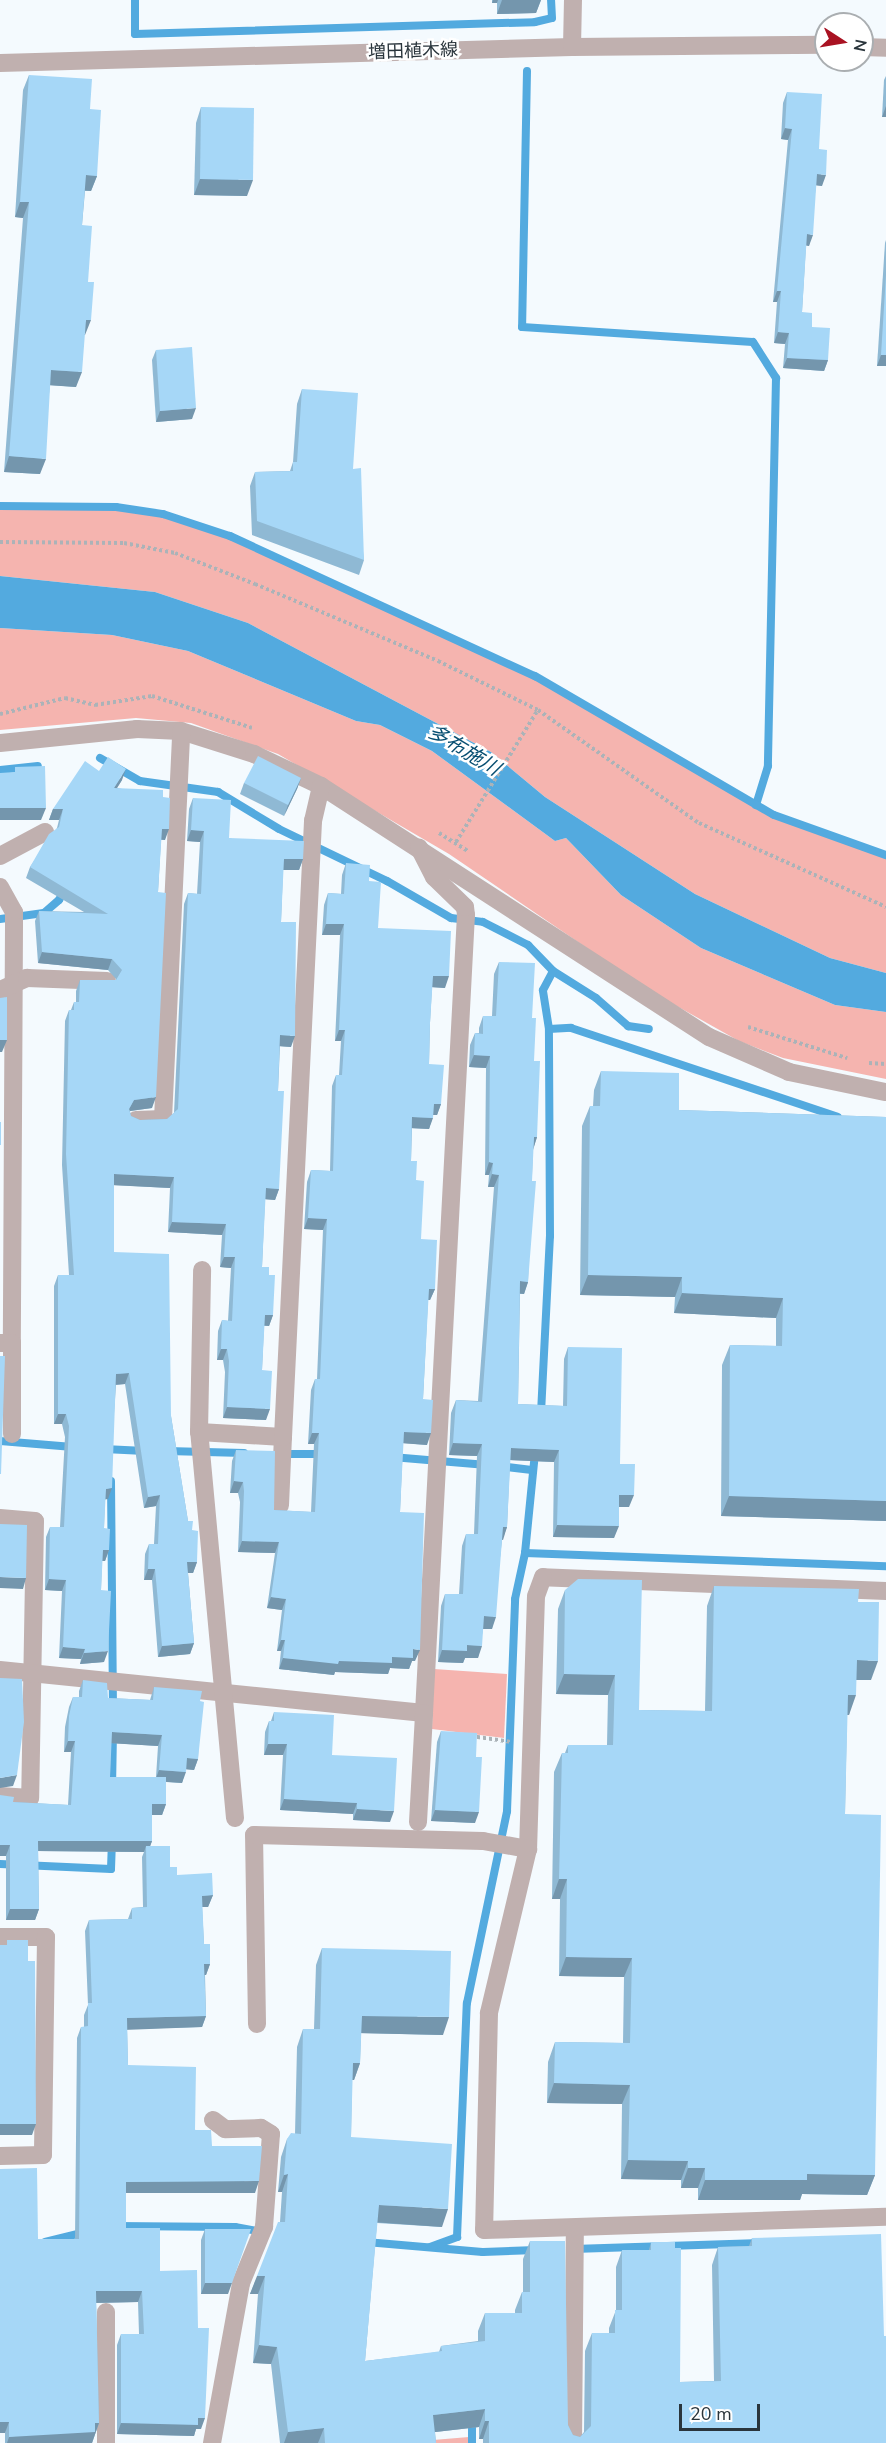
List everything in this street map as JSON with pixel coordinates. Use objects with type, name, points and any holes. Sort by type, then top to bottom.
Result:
[{"type":"street","points":[[572,46],[573,0]]},
{"type":"street","name":"増田植木線","points":[[0,63],[572,46],[814,45]]},
{"type":"street","points":[[0,743],[137,729],[181,731],[254,754],[321,786],[709,1037],[789,1072],[886,1092]]},
{"type":"street","points":[[136,1120],[163,1119],[181,731]]},
{"type":"street","points":[[280,1505],[311,855],[321,786]]},
{"type":"street","points":[[0,856],[45,832]]},
{"type":"street","points":[[418,1822],[465,920],[465,907],[434,877],[419,848]]},
{"type":"street","points":[[0,887],[14,919],[7,988],[6,1343],[12,1434]]},
{"type":"street","points":[[7,988],[27,978],[107,981]]},
{"type":"street","points":[[202,1270],[200,1444],[235,1818]]},
{"type":"street","points":[[200,1444],[283,1448]]},
{"type":"street","points":[[0,1518],[35,1521],[30,1673],[30,1798],[0,1796]]},
{"type":"street","points":[[886,1591],[543,1577],[536,1596],[521,1848],[489,2013],[484,2230],[575,2232],[886,2217]]},
{"type":"street","points":[[0,1670],[424,1713]]},
{"type":"street","points":[[257,2024],[254,1835],[483,1841],[521,1848]]},
{"type":"street","points":[[0,1937],[46,1936],[43,2155],[0,2156]]},
{"type":"street","points":[[212,2443],[241,2283],[262,2235],[271,2134],[261,2128],[225,2129],[213,2120]]},
{"type":"street","points":[[573,2443],[575,2232]]},
{"type":"street","points":[[106,2312],[106,2443]]},
{"type":"path","points":[[0,542],[124,543],[175,553],[417,652],[538,710],[699,823],[886,907]]},
{"type":"path","points":[[456,842],[538,710]]},
{"type":"path","points":[[468,1735],[501,1740]]},
{"type":"shaded area","points":[[0,506],[116,507],[163,514],[230,536],[535,676],[774,815],[886,855],[886,973],[830,958],[695,894],[545,797],[491,752],[248,623],[155,592],[0,576]]},
{"type":"shaded area","points":[[0,628],[112,635],[188,651],[356,721],[380,725],[432,751],[555,841],[566,838],[621,895],[701,948],[835,1005],[886,1012],[886,1079],[783,1058],[739,1041],[650,991],[449,854],[278,754],[191,723],[136,718],[0,730]]},
{"type":"shaded area","points":[[434,1669],[507,1674],[504,1738],[432,1729]]},
{"type":"shaded area","points":[[469,2437],[469,2443],[433,2443],[433,2440]]},
{"type":"water","name":"多布施川","points":[[0,576],[155,592],[248,623],[491,752],[545,797],[695,894],[830,958],[886,973],[886,1012],[835,1005],[701,948],[621,895],[566,838],[555,841],[432,751],[380,725],[356,721],[188,651],[112,635],[0,628]]},
{"type":"building","points":[[29,75],[92,79],[90,109],[101,110],[97,176],[86,175],[82,225],[92,226],[88,282],[94,282],[91,320],[86,320],[82,372],[51,370],[46,459],[9,456],[29,202],[20,202]]},
{"type":"building","points":[[787,92],[822,94],[819,149],[827,150],[826,175],[817,174],[813,235],[807,234],[802,312],[812,313],[812,327],[830,328],[828,360],[787,358],[789,333],[778,332],[781,291],[777,291],[792,129],[785,128]]},
{"type":"building","points":[[201,107],[254,108],[253,180],[200,179]]},
{"type":"building","points":[[886,275],[886,355],[881,355]]},
{"type":"building","points":[[192,347],[196,408],[160,411],[156,350]]},
{"type":"building","points":[[302,389],[358,393],[353,469],[361,468],[364,560],[257,521],[255,472],[293,471],[293,462],[297,462]]},
{"type":"building","points":[[258,756],[301,778],[288,805],[244,783]]},
{"type":"building","points":[[108,757],[126,769],[114,788],[163,790],[163,797],[170,798],[169,829],[162,829],[158,892],[166,893],[156,1097],[134,1100],[129,1109],[131,1116],[140,1120],[167,1119],[178,1109],[188,893],[201,894],[204,831],[191,830],[193,798],[231,800],[229,838],[304,841],[303,859],[284,859],[281,922],[296,922],[295,1036],[280,1035],[278,1091],[284,1091],[279,1189],[266,1188],[262,1267],[269,1267],[269,1275],[275,1275],[273,1315],[265,1315],[262,1370],[272,1371],[270,1409],[227,1407],[229,1361],[227,1349],[221,1349],[222,1320],[232,1321],[235,1257],[224,1257],[226,1224],[172,1222],[174,1177],[114,1174],[114,1252],[169,1254],[171,1416],[188,1521],[193,1521],[192,1530],[198,1531],[197,1562],[187,1562],[194,1643],[162,1646],[155,1569],[148,1569],[149,1544],[158,1544],[160,1495],[148,1497],[129,1373],[116,1374],[112,1488],[106,1489],[104,1528],[110,1529],[109,1550],[103,1550],[101,1590],[111,1591],[108,1651],[84,1653],[85,1649],[63,1647],[66,1580],[49,1579],[50,1527],[64,1527],[69,1426],[66,1414],[58,1414],[58,1275],[74,1275],[66,1154],[69,1010],[74,1010],[74,1002],[79,1002],[80,980],[116,980],[122,970],[112,959],[42,952],[39,911],[108,914],[30,867],[49,834],[59,827],[63,809],[53,809],[85,761],[99,771]]},
{"type":"building","points":[[45,766],[46,808],[0,808],[0,773],[15,772],[15,767]]},
{"type":"building","points":[[346,863],[370,865],[369,881],[381,882],[378,928],[451,931],[449,976],[433,976],[430,1023],[429,1064],[444,1065],[441,1104],[434,1104],[433,1118],[412,1117],[411,1161],[417,1161],[416,1180],[424,1181],[421,1239],[437,1240],[435,1289],[429,1289],[423,1399],[433,1400],[431,1433],[404,1432],[400,1512],[424,1513],[420,1650],[413,1649],[413,1658],[392,1657],[392,1663],[339,1661],[338,1664],[283,1658],[285,1640],[281,1640],[286,1599],[271,1597],[279,1542],[242,1541],[243,1482],[234,1481],[236,1450],[275,1451],[274,1510],[315,1512],[319,1433],[312,1433],[315,1379],[320,1379],[327,1219],[308,1218],[311,1170],[333,1171],[336,1075],[342,1075],[345,1030],[339,1030],[344,924],[326,924],[328,893],[344,894]]},
{"type":"building","points":[[499,962],[535,963],[532,1018],[536,1018],[534,1061],[540,1061],[537,1137],[534,1137],[532,1181],[536,1181],[528,1282],[520,1281],[518,1404],[567,1406],[568,1347],[622,1348],[620,1464],[635,1464],[634,1495],[619,1495],[619,1526],[557,1525],[559,1450],[511,1448],[507,1527],[503,1527],[496,1617],[484,1616],[482,1646],[467,1645],[467,1651],[442,1650],[445,1594],[463,1594],[466,1534],[478,1534],[482,1444],[453,1443],[456,1400],[482,1402],[499,1175],[492,1174],[493,1163],[489,1162],[490,1056],[474,1055],[475,1033],[483,1034],[483,1016],[496,1016]]},
{"type":"building","points":[[7,997],[7,1040],[0,1040],[0,998]]},
{"type":"building","points":[[601,1071],[679,1073],[679,1110],[886,1117],[886,1501],[729,1496],[730,1345],[782,1346],[783,1298],[682,1293],[682,1277],[588,1275],[590,1106],[600,1106]]},
{"type":"building","points":[[1,1122],[1,1145],[0,1145]]},
{"type":"building","points":[[0,1356],[5,1356],[1,1474],[0,1474]]},
{"type":"building","points":[[0,1524],[27,1525],[26,1578],[0,1577]]},
{"type":"building","points":[[578,1579],[642,1580],[639,1710],[712,1711],[714,1586],[859,1589],[858,1602],[879,1602],[878,1661],[857,1660],[856,1695],[848,1695],[845,1814],[881,1815],[875,2175],[807,2174],[807,2180],[705,2180],[705,2168],[688,2168],[688,2161],[628,2160],[630,2085],[554,2083],[555,2042],[630,2043],[632,1958],[566,1957],[567,1879],[559,1879],[562,1753],[568,1753],[568,1745],[613,1745],[615,1675],[564,1674],[565,1590]]},
{"type":"building","points":[[0,1678],[22,1679],[24,1722],[17,1775],[0,1778]]},
{"type":"building","points":[[83,1680],[107,1683],[108,1698],[153,1700],[154,1687],[202,1691],[200,1701],[204,1702],[198,1759],[187,1758],[186,1772],[159,1770],[162,1735],[112,1732],[110,1777],[166,1777],[166,1804],[152,1804],[152,1841],[38,1841],[39,1909],[10,1909],[10,1845],[0,1845],[0,1795],[14,1797],[13,1802],[71,1805],[75,1741],[68,1741],[69,1716],[73,1697],[82,1697]]},
{"type":"building","points":[[274,1712],[334,1715],[332,1755],[397,1758],[394,1811],[357,1809],[357,1803],[284,1799],[287,1744],[268,1744],[269,1721],[274,1721]]},
{"type":"building","points":[[441,1731],[477,1733],[476,1757],[482,1757],[479,1812],[435,1810]]},
{"type":"building","points":[[146,1846],[170,1846],[170,1867],[177,1867],[177,1875],[212,1873],[213,1895],[202,1896],[204,1944],[210,1944],[210,1964],[204,1964],[206,2016],[127,2018],[128,2065],[196,2067],[195,2130],[211,2130],[212,2146],[262,2146],[259,2181],[126,2182],[126,2228],[160,2228],[160,2271],[197,2270],[198,2328],[209,2328],[205,2418],[198,2418],[198,2425],[121,2423],[121,2334],[144,2334],[142,2291],[96,2291],[99,2423],[95,2423],[95,2432],[9,2437],[9,2422],[0,2422],[0,2169],[37,2168],[38,2239],[79,2239],[81,2027],[88,2026],[88,2003],[92,2003],[89,1920],[132,1919],[132,1908],[147,1907]]},
{"type":"building","points":[[7,1940],[28,1940],[28,1961],[35,1961],[36,2124],[0,2124],[0,1945],[7,1945]]},
{"type":"building","points":[[322,1948],[451,1951],[449,2017],[362,2016],[360,2063],[353,2063],[351,2137],[452,2144],[448,2209],[379,2205],[365,2361],[442,2351],[441,2346],[485,2341],[485,2313],[522,2313],[522,2292],[530,2292],[530,2241],[565,2241],[568,2425],[573,2435],[580,2437],[591,2426],[592,2333],[615,2333],[615,2310],[622,2310],[622,2250],[651,2250],[651,2242],[675,2242],[675,2248],[681,2248],[680,2382],[721,2381],[718,2247],[752,2246],[752,2238],[881,2234],[884,2336],[886,2336],[886,2443],[489,2443],[489,2421],[485,2421],[485,2409],[433,2415],[436,2443],[325,2443],[324,2428],[288,2432],[277,2347],[259,2345],[265,2276],[257,2276],[278,2222],[285,2222],[288,2174],[284,2175],[287,2139],[291,2133],[301,2134],[303,2029],[320,2029]]},
{"type":"building","points":[[205,2229],[251,2229],[232,2283],[205,2283]]},
{"type":"waterway","points":[[135,0],[135,34],[535,22],[552,18],[551,0]]},
{"type":"waterway","points":[[527,71],[522,327],[753,342],[776,378],[768,766],[756,805]]},
{"type":"waterway","points":[[0,506],[116,507],[163,514],[230,536],[535,676],[774,815],[886,855]]},
{"type":"waterway","points":[[100,758],[140,781],[218,792],[279,829],[387,881],[451,918],[483,922],[528,945],[553,971],[596,998],[628,1026],[649,1029]]},
{"type":"waterway","points":[[0,770],[38,766]]},
{"type":"waterway","points":[[0,919],[44,913],[59,900],[65,888]]},
{"type":"waterway","points":[[549,1029],[543,990],[553,971]]},
{"type":"waterway","points":[[541,1413],[550,1236],[549,1029],[571,1028],[838,1117]]},
{"type":"waterway","points":[[0,1441],[73,1447]]},
{"type":"waterway","points":[[104,1449],[145,1451]]},
{"type":"waterway","points":[[167,1451],[244,1453]]},
{"type":"waterway","points":[[430,2247],[457,2237],[467,2003],[507,1811],[515,1599],[525,1553],[535,1453]]},
{"type":"waterway","points":[[281,1454],[325,1454]]},
{"type":"waterway","points":[[392,1457],[487,1465]]},
{"type":"waterway","points":[[499,1466],[532,1470]]},
{"type":"waterway","points":[[111,1481],[113,1708]]},
{"type":"waterway","points":[[525,1553],[886,1566]]},
{"type":"waterway","points":[[112,1789],[113,1733]]},
{"type":"waterway","points":[[0,1864],[111,1869],[112,1841]]},
{"type":"waterway","points":[[115,2226],[235,2227],[264,2232]]},
{"type":"waterway","points":[[45,2242],[85,2232]]},
{"type":"waterway","points":[[366,2242],[483,2252],[536,2250]]},
{"type":"waterway","points":[[573,2249],[761,2243]]},
{"type":"waterway","points":[[472,2418],[472,2443]]}]
